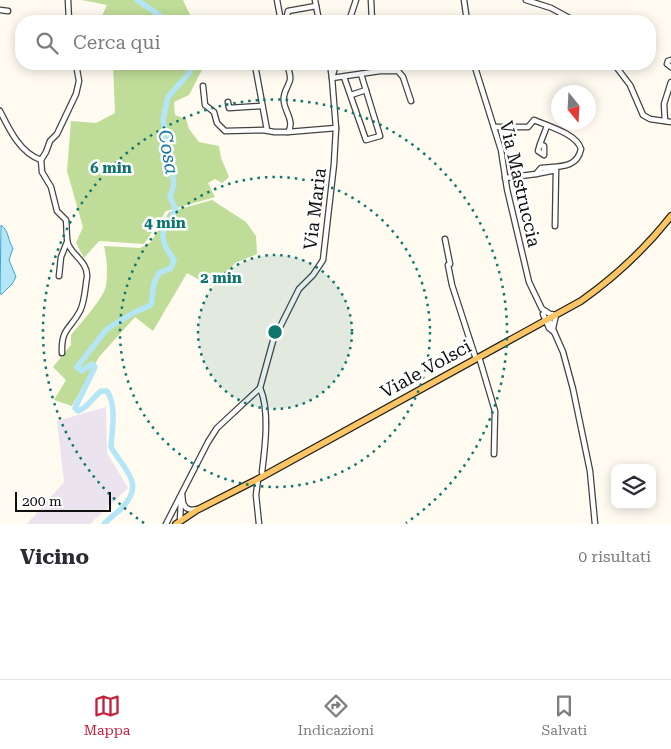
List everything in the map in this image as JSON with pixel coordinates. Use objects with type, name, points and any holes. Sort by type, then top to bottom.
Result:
[{"type":"main road","name":"Viale Volsci","points":[[178,522],[200,508],[581,301],[610,280],[655,236],[671,216]]},
{"type":"street","points":[[68,0],[69,15]]},
{"type":"street","points":[[277,0],[280,15]]},
{"type":"street","points":[[315,0],[318,15]]},
{"type":"street","points":[[351,15],[356,0]]},
{"type":"street","points":[[371,0],[372,15]]},
{"type":"street","points":[[464,0],[466,15]]},
{"type":"street","points":[[526,0],[551,8],[564,15]]},
{"type":"street","points":[[287,15],[288,11],[316,6]]},
{"type":"street","points":[[0,10],[8,11]]},
{"type":"street","points":[[671,60],[667,64],[671,67]]},
{"type":"street","points":[[62,353],[63,336],[80,312],[84,300],[87,274],[86,267],[72,252],[67,242],[66,220],[58,211],[51,187],[42,172],[40,160],[57,134],[76,94],[78,80],[77,70]]},
{"type":"street","points":[[256,70],[267,130]]},
{"type":"street","points":[[288,70],[290,80],[283,96],[290,120],[288,132]]},
{"type":"street","points":[[331,70],[332,78],[391,70],[398,71],[403,77],[411,101]]},
{"type":"street","name":"Via Maria","points":[[260,388],[273,341],[299,289],[323,260],[333,179],[336,128],[332,78],[334,70]]},
{"type":"street","name":"Via Mastruccia","points":[[476,70],[501,150],[505,178],[529,282],[552,330]]},
{"type":"street","points":[[619,70],[630,85],[643,115],[650,119],[668,122],[664,104],[671,82]]},
{"type":"street","points":[[344,77],[366,140],[380,136],[361,74]]},
{"type":"street","points":[[203,86],[205,105],[214,112],[217,123],[224,131],[267,130],[288,132],[336,128]]},
{"type":"street","points":[[351,95],[366,90]]},
{"type":"street","points":[[228,102],[228,108],[261,106]]},
{"type":"street","points":[[0,112],[8,128],[20,143],[30,154],[40,160]]},
{"type":"street","points":[[494,127],[528,127],[534,120],[577,140],[582,149],[579,157],[573,164],[541,168],[536,174]]},
{"type":"street","points":[[540,144],[548,126]]},
{"type":"street","points":[[505,178],[556,170],[555,226]]},
{"type":"street","points":[[445,239],[452,285],[495,411],[494,454]]},
{"type":"street","points":[[59,276],[61,257],[67,242]]},
{"type":"street","points":[[552,330],[536,327],[543,311],[556,315],[552,330],[567,365],[579,419],[590,471],[595,524]]},
{"type":"street","points":[[259,524],[256,495],[262,472],[265,429],[264,405],[260,388]]},
{"type":"street","points":[[166,524],[208,442],[218,428],[260,388]]},
{"type":"street","points":[[182,493],[183,503],[186,508],[191,510],[200,508]]},
{"type":"street","points":[[178,522],[182,493]]},
{"type":"street","points":[[178,503],[176,513],[178,522]]},
{"type":"shaded area","points":[[106,407],[107,453],[128,488],[90,524],[27,524],[64,482],[57,421]]},
{"type":"green space","points":[[82,0],[183,0],[190,15],[102,15],[107,5]]},
{"type":"green space","points":[[113,70],[202,70],[189,95],[174,102],[175,115],[186,119],[189,129],[199,142],[219,146],[221,158],[229,177],[222,183],[215,179],[208,183],[215,197],[166,211],[144,244],[99,241],[84,258],[76,243],[83,227],[67,171],[71,121],[96,123],[115,113]]},
{"type":"green space","points":[[212,200],[246,222],[256,236],[257,254],[235,263],[221,281],[210,286],[187,273],[153,331],[135,317],[99,357],[72,406],[54,400],[66,380],[53,367],[71,345],[71,335],[96,304],[106,286],[107,266],[104,246],[140,248],[151,242],[169,212]]},
{"type":"water","points":[[1,225],[6,230],[13,248],[9,260],[16,277],[12,284],[0,294]]},
{"type":"waterway","name":"Cosa","points":[[137,0],[159,15]]},
{"type":"waterway","name":"Cosa","points":[[104,524],[129,499],[132,484],[127,470],[111,447],[113,410],[107,391],[101,391],[81,410],[78,411],[75,408],[95,367],[92,364],[82,371],[77,367],[107,329],[133,313],[151,305],[154,283],[159,273],[171,268],[174,260],[165,246],[163,235],[164,229],[176,210],[170,197],[174,184],[163,120],[168,97],[190,70]]}]
